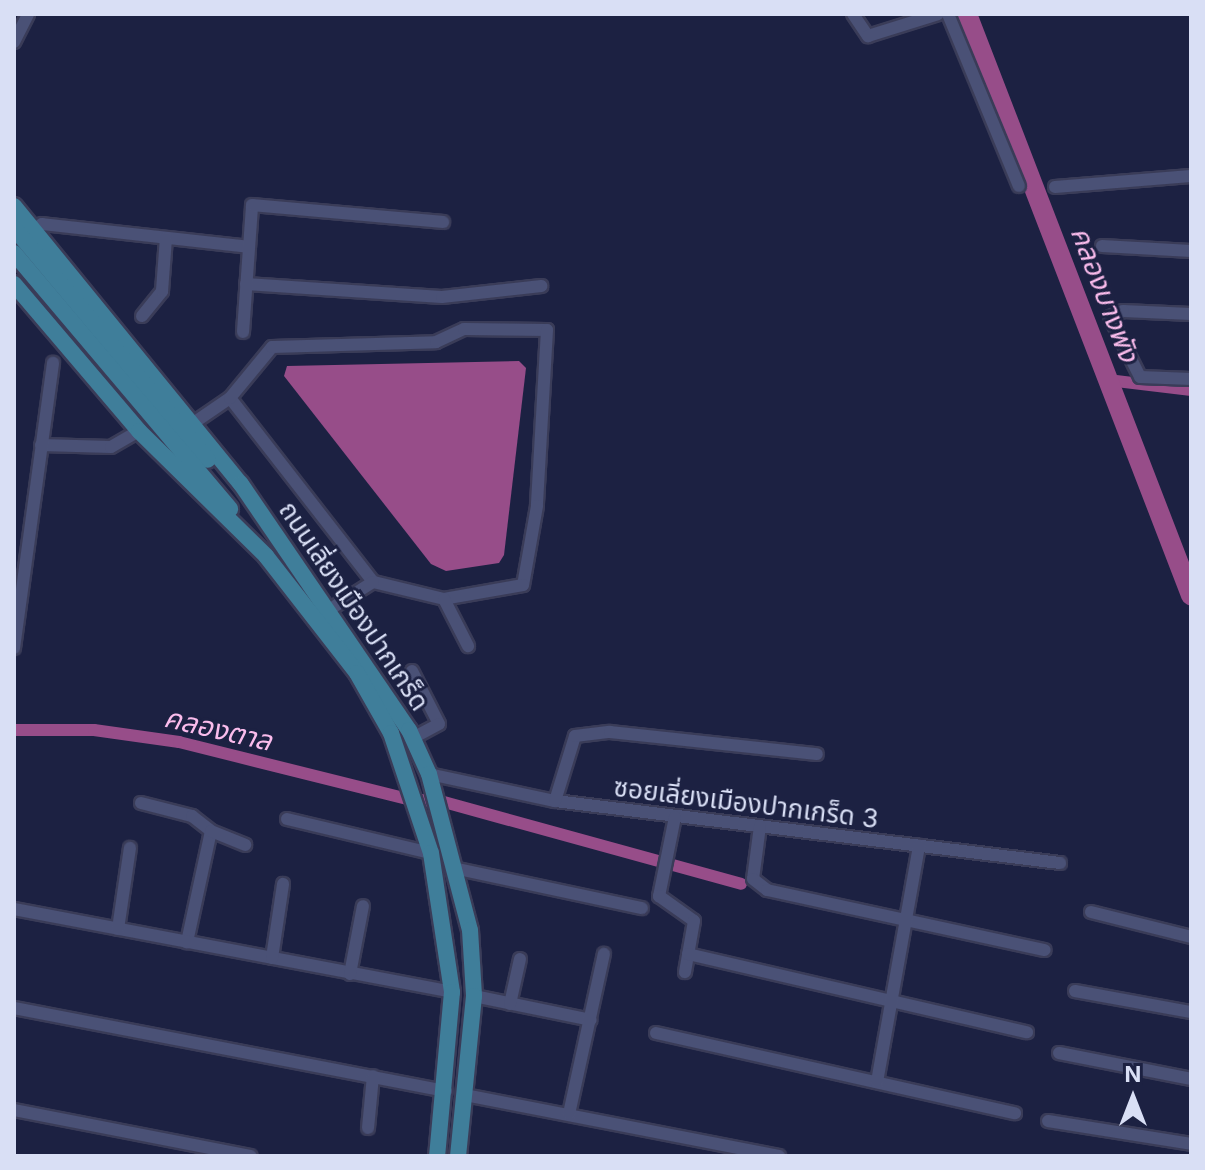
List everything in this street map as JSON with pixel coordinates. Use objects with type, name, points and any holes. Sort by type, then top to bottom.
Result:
[{"type":"main road","name":"ถนนเลี่ยงเมืองปากเกร็ด","points":[[14,206],[192,424],[277,534],[332,608],[413,738],[429,774],[458,869],[474,996],[458,1156]]},
{"type":"main road","points":[[14,228],[266,556]]},
{"type":"main road","points":[[14,253],[277,534]]},
{"type":"main road","name":"ถนนเลี่ยงเมืองปากเกร็ด","points":[[14,284],[139,431],[266,556],[357,673],[391,733],[431,853],[452,992],[446,1091],[437,1156]]},
{"type":"street","points":[[14,42],[28,14]]},
{"type":"street","points":[[853,14],[868,36],[938,14]]},
{"type":"street","points":[[948,14],[1019,186]]},
{"type":"street","points":[[1055,187],[1191,176]]},
{"type":"street","points":[[243,332],[249,247],[256,204],[443,222]]},
{"type":"street","points":[[34,230],[42,224],[249,247]]},
{"type":"street","points":[[142,316],[162,291],[166,238]]},
{"type":"street","points":[[1102,246],[1191,251]]},
{"type":"street","points":[[246,284],[442,297],[541,286]]},
{"type":"street","points":[[1191,314],[1123,311],[1110,323],[1140,377],[1191,379]]},
{"type":"street","points":[[192,424],[230,398],[272,347],[436,342],[464,329],[547,330],[525,581],[470,599],[444,599],[373,582],[230,398]]},
{"type":"street","points":[[14,648],[53,363]]},
{"type":"street","points":[[41,445],[111,447],[139,431]]},
{"type":"street","points":[[332,608],[373,582]]},
{"type":"street","points":[[444,599],[468,646]]},
{"type":"street","points":[[412,671],[439,724],[413,738]]},
{"type":"street","points":[[555,801],[575,736],[610,732],[817,754]]},
{"type":"street","name":"ซอยเลี่ยงเมืองปากเกร็ด 3","points":[[429,774],[555,801],[1060,863]]},
{"type":"street","points":[[141,803],[192,816],[211,831],[245,845]]},
{"type":"street","points":[[675,817],[659,896],[667,908],[691,917],[685,972]]},
{"type":"street","points":[[287,819],[431,853]]},
{"type":"street","points":[[760,826],[757,886],[1045,950]]},
{"type":"street","points":[[187,942],[211,831]]},
{"type":"street","points":[[877,1082],[919,846]]},
{"type":"street","points":[[118,929],[130,848]]},
{"type":"street","points":[[458,869],[642,908]]},
{"type":"street","points":[[272,958],[283,884]]},
{"type":"street","points":[[350,974],[363,906]]},
{"type":"street","points":[[14,909],[452,992]]},
{"type":"street","points":[[1091,912],[1191,937]]},
{"type":"street","points":[[569,1114],[604,954]]},
{"type":"street","points":[[688,954],[1027,1032]]},
{"type":"street","points":[[510,1004],[520,959]]},
{"type":"street","points":[[1075,991],[1191,1012]]},
{"type":"street","points":[[474,996],[591,1020]]},
{"type":"street","points":[[14,1008],[446,1091]]},
{"type":"street","points":[[656,1033],[1015,1113]]},
{"type":"street","points":[[1059,1053],[1191,1079]]},
{"type":"street","points":[[368,1128],[373,1076]]},
{"type":"street","points":[[465,1095],[569,1114],[734,1152],[779,1156]]},
{"type":"street","points":[[14,1110],[251,1156]]},
{"type":"street","points":[[1048,1121],[1191,1144]]},
{"type":"shaded area","points":[[519,361],[526,368],[504,555],[499,563],[446,571],[431,564],[284,376],[287,366]]},
{"type":"waterway","name":"คลองบางพัง","points":[[967,14],[1191,595]]},
{"type":"waterway","points":[[1108,380],[1191,390]]},
{"type":"waterway","name":"คลองตาล","points":[[14,730],[94,730],[179,742],[408,799]]},
{"type":"waterway","name":"คลองตาล","points":[[422,800],[430,801]]},
{"type":"waterway","name":"คลองตาล","points":[[444,802],[741,884]]}]
